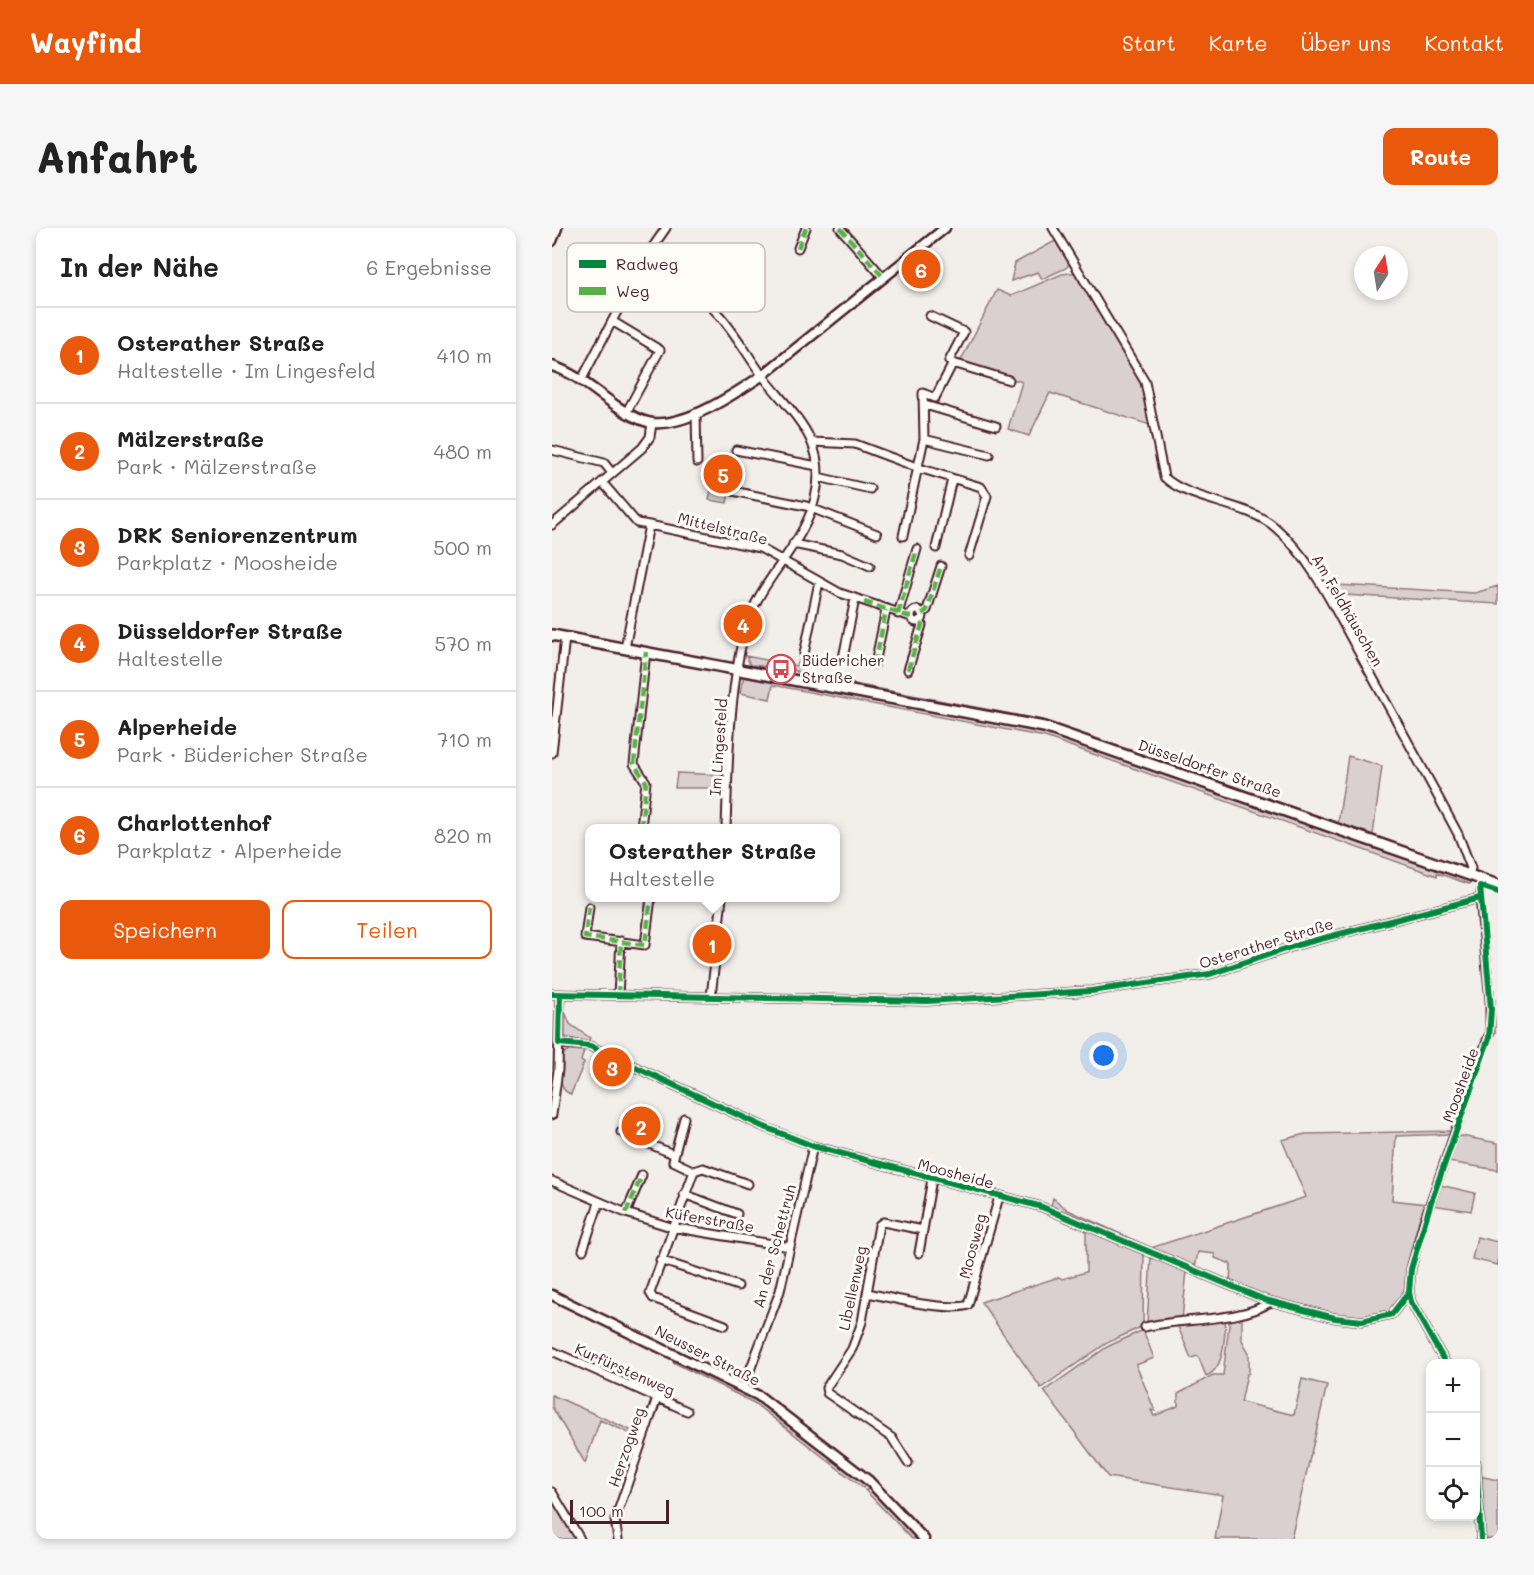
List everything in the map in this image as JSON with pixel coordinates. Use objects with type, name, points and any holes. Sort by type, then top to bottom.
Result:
[{"type":"main road","name":"Düsseldorfer Straße","points":[[552,635],[1044,727],[1498,885]]},
{"type":"street","points":[[552,242],[557,228]]},
{"type":"street","points":[[798,248],[806,228]]},
{"type":"street","points":[[840,228],[883,277]]},
{"type":"street","points":[[552,366],[581,381],[626,413],[652,423],[676,421],[716,403],[763,375],[945,228]]},
{"type":"street","name":"Am Feldhäuschen","points":[[1053,228],[1145,382],[1164,477],[1176,485],[1251,513],[1275,526],[1296,548],[1324,592],[1458,834],[1471,868],[1469,875]]},
{"type":"street","points":[[655,243],[664,229]]},
{"type":"street","points":[[581,381],[617,312]]},
{"type":"street","points":[[715,312],[763,375],[798,416],[812,441],[818,477],[812,509],[759,597],[748,622],[738,669]]},
{"type":"street","points":[[930,316],[964,333],[949,361],[1009,380]]},
{"type":"street","points":[[612,321],[660,350],[626,413]]},
{"type":"street","points":[[903,536],[924,439],[923,393],[935,398],[953,363]]},
{"type":"street","points":[[925,405],[996,426]]},
{"type":"street","points":[[696,413],[697,462]]},
{"type":"street","points":[[552,525],[642,448],[650,437],[652,423]]},
{"type":"street","points":[[924,439],[989,455]]},
{"type":"street","points":[[812,441],[855,444],[919,468],[981,487],[987,496],[969,556]]},
{"type":"street","points":[[552,450],[604,463],[612,473]]},
{"type":"street","points":[[736,450],[817,466]]},
{"type":"street","points":[[818,477],[870,489]]},
{"type":"street","points":[[936,548],[952,479]]},
{"type":"street","name":"Mittelstraße","points":[[602,482],[638,523],[760,548],[819,582],[855,599],[898,614],[911,616],[916,610],[921,617]]},
{"type":"street","points":[[733,491],[806,506],[878,534]]},
{"type":"street","points":[[625,648],[649,525]]},
{"type":"street","points":[[793,544],[842,555],[870,566]]},
{"type":"street","points":[[898,614],[917,549]]},
{"type":"street","points":[[908,670],[922,625],[921,617],[927,610],[941,566]]},
{"type":"street","points":[[804,654],[819,582]]},
{"type":"street","points":[[843,658],[855,599]]},
{"type":"street","points":[[875,664],[886,610]]},
{"type":"street","points":[[552,753],[565,637]]},
{"type":"street","points":[[641,824],[646,782],[634,764],[646,652]]},
{"type":"street","name":"Im Lingesfeld","points":[[726,824],[738,669]]},
{"type":"street","name":"Moosheide","points":[[1443,1359],[1413,1307],[1409,1292],[1412,1263],[1418,1240],[1490,1032],[1490,1001],[1480,898],[1482,880]]},
{"type":"street","name":"Osterather Straße","points":[[556,994],[947,1001],[1104,990],[1217,972],[1297,945],[1480,898]]},
{"type":"street","points":[[589,908],[585,937],[645,945],[650,902]]},
{"type":"street","points":[[711,997],[721,902]]},
{"type":"street","points":[[618,995],[621,941]]},
{"type":"street","points":[[552,1115],[559,1043],[556,994]]},
{"type":"street","name":"Moosheide","points":[[559,1043],[590,1046],[762,1126],[813,1146],[1068,1218],[1270,1302],[1335,1318],[1362,1321],[1392,1314],[1409,1292]]},
{"type":"street","points":[[684,1118],[673,1161],[694,1171],[703,1168],[748,1184]]},
{"type":"street","points":[[621,1132],[674,1154]]},
{"type":"street","name":"An der Schettruh","points":[[744,1386],[780,1291],[813,1146]]},
{"type":"street","points":[[694,1171],[671,1227],[650,1293],[653,1298],[725,1325]]},
{"type":"street","points":[[626,1213],[642,1175]]},
{"type":"street","points":[[919,1253],[932,1179]]},
{"type":"street","name":"Küferstraße","points":[[552,1180],[599,1203],[671,1227],[790,1247]]},
{"type":"street","points":[[684,1194],[737,1214]]},
{"type":"street","name":"Moosweg","points":[[868,1293],[953,1306],[964,1306],[970,1302],[999,1197]]},
{"type":"street","points":[[583,1250],[599,1203]]},
{"type":"street","name":"Libellenweg","points":[[908,1463],[892,1438],[826,1393],[826,1388],[852,1349],[868,1293],[879,1225],[883,1222],[923,1230]]},
{"type":"street","points":[[660,1260],[738,1286]]},
{"type":"street","name":"Neusser Straße","points":[[552,1295],[744,1386],[821,1442],[868,1481],[924,1539]]},
{"type":"street","points":[[1145,1327],[1229,1315],[1261,1307],[1270,1302]]},
{"type":"street","name":"Kurfürstenweg","points":[[552,1351],[687,1411]]},
{"type":"street","name":"Herzogweg","points":[[618,1539],[615,1520],[657,1398]]},
{"type":"street","points":[[1476,1467],[1481,1539]]},
{"type":"street","points":[[552,1492],[580,1539]]},
{"type":"shaded area","points":[[1057,240],[1070,263],[1066,268],[1042,279],[1038,272],[1011,281],[1015,263]]},
{"type":"shaded area","points":[[1079,272],[1143,383],[1153,426],[1050,393],[1029,436],[1008,429],[1022,382],[960,362],[997,290],[1011,296],[1062,274]]},
{"type":"shaded area","points":[[718,457],[735,460],[727,503],[709,500]]},
{"type":"shaded area","points":[[1273,529],[1294,549],[1323,593],[1331,608],[1306,568]]},
{"type":"shaded area","points":[[1321,584],[1475,593],[1498,586],[1498,604],[1327,594]]},
{"type":"shaded area","points":[[1331,608],[1347,634],[1372,682]]},
{"type":"shaded area","points":[[802,653],[805,654],[801,672],[807,675],[1043,720],[1174,765],[1171,767],[1031,720],[814,679],[791,669],[750,665],[746,656],[797,666]]},
{"type":"shaded area","points":[[744,675],[1036,729],[1472,880],[1469,884],[1437,873],[1437,876],[1045,737],[773,685],[770,699],[740,693]]},
{"type":"shaded area","points":[[1348,756],[1382,766],[1373,835],[1446,862],[1181,770],[1179,767],[1338,823]]},
{"type":"shaded area","points":[[1421,770],[1457,835],[1468,869],[1439,804]]},
{"type":"shaded area","points":[[677,773],[723,775],[722,788],[675,788]]},
{"type":"shaded area","points":[[565,1012],[570,1024],[590,1038],[587,1042],[565,1037]]},
{"type":"shaded area","points":[[584,1051],[581,1061],[584,1063],[571,1094],[563,1088],[560,1076],[565,1052]]},
{"type":"shaded area","points":[[633,1111],[658,1121],[650,1140],[624,1133]]},
{"type":"shaded area","points":[[1453,1131],[1452,1134],[1396,1136],[1392,1200],[1426,1204],[1413,1247],[1403,1294],[1396,1305],[1382,1314],[1363,1317],[1340,1316],[1290,1305],[1230,1283],[1231,1264],[1215,1258],[1215,1254],[1198,1252],[1195,1268],[1051,1206],[1053,1198],[1068,1210],[1151,1248],[1306,1197],[1282,1140],[1305,1134]]},
{"type":"shaded area","points":[[1458,1137],[1498,1143],[1498,1170],[1448,1162]]},
{"type":"shaded area","points":[[1440,1185],[1475,1193],[1471,1211],[1432,1205]]},
{"type":"shaded area","points":[[1086,1228],[1144,1253],[1143,1326],[1107,1343],[1041,1388],[981,1302],[1059,1277],[1062,1279],[1086,1272]]},
{"type":"shaded area","points":[[1477,1237],[1498,1242],[1498,1265],[1472,1259]]},
{"type":"shaded area","points":[[1151,1256],[1187,1271],[1182,1319],[1147,1324]]},
{"type":"shaded area","points":[[1242,1313],[1242,1340],[1249,1353],[1249,1373],[1241,1402],[1294,1415],[1302,1379],[1327,1385],[1291,1539],[1215,1539],[1223,1495],[1108,1477],[1044,1391],[1107,1347],[1143,1330],[1154,1358],[1136,1365],[1155,1411],[1151,1410],[1154,1416],[1178,1406],[1178,1394],[1213,1375],[1223,1375],[1230,1316]]},
{"type":"shaded area","points":[[1226,1317],[1221,1359],[1213,1372],[1206,1376],[1198,1356],[1191,1358],[1177,1324]]},
{"type":"shaded area","points":[[675,1356],[764,1403],[867,1484],[863,1488],[754,1403],[673,1362]]},
{"type":"shaded area","points":[[750,1383],[875,1480],[753,1388]]},
{"type":"shaded area","points":[[552,1395],[639,1434],[638,1437],[600,1420],[585,1463],[552,1407]]},
{"type":"shaded area","points":[[1480,1476],[1498,1480],[1498,1539],[1483,1539]]},
{"type":"shaded area","points":[[873,1489],[920,1539],[912,1539],[865,1490]]},
{"type":"shaded area","points":[[552,1500],[575,1539],[555,1539],[552,1534]]},
{"type":"marked path","points":[[798,248],[806,228]]},
{"type":"marked path","points":[[840,228],[883,277]]},
{"type":"marked path","points":[[898,614],[917,549]]},
{"type":"marked path","points":[[922,614],[927,610],[941,566]]},
{"type":"marked path","points":[[864,602],[911,617]]},
{"type":"marked path","points":[[875,664],[886,610]]},
{"type":"marked path","points":[[908,670],[922,625],[920,620]]},
{"type":"marked path","points":[[641,824],[646,782],[634,764],[646,652]]},
{"type":"marked path","points":[[589,907],[585,937],[645,945],[650,902]]},
{"type":"marked path","points":[[618,995],[621,941]]},
{"type":"marked path","points":[[626,1213],[642,1175]]},
{"type":"cycle path","points":[[1443,1359],[1411,1302],[1409,1292],[1411,1269],[1431,1202],[1489,1038],[1491,1009],[1480,886],[1498,892]]},
{"type":"cycle path","points":[[552,994],[927,1001],[1091,991],[1210,974],[1297,945],[1480,898]]},
{"type":"cycle path","points":[[560,994],[559,1043],[590,1046],[762,1126],[813,1146],[1042,1207],[1265,1300],[1335,1318],[1362,1321],[1392,1314],[1409,1292]]},
{"type":"cycle path","points":[[1476,1467],[1481,1539]]},
{"type":"place","name":"Charlottenhof","points":[[921,269]]},
{"type":"place","name":"Alperheide","points":[[723,474]]},
{"type":"place","name":"Düsseldorfer Straße","points":[[743,624]]},
{"type":"place","name":"Büdericher Straße","points":[[781,669]]},
{"type":"place","name":"Osterather Straße","points":[[712,944]]},
{"type":"place","name":"DRK Seniorenzentrum","points":[[612,1067]]},
{"type":"place","name":"Mälzerstraße","points":[[641,1126]]}]
